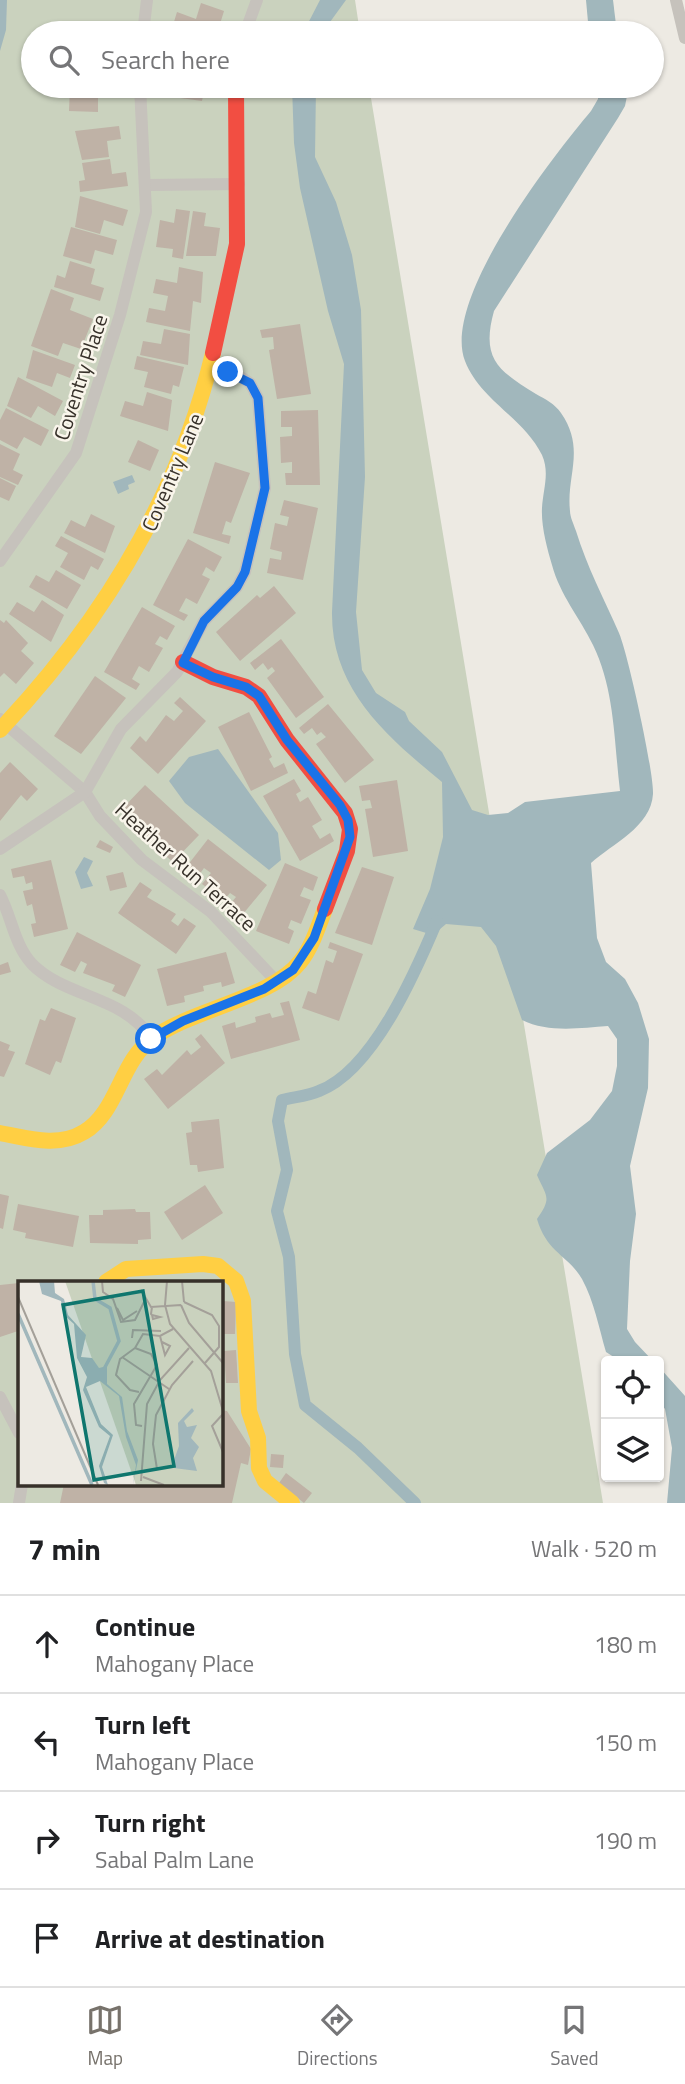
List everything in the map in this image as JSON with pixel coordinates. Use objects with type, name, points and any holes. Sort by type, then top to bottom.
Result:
[{"type":"street","points":[[144,21],[147,0]]},
{"type":"street","points":[[249,21],[257,0]]},
{"type":"street","points":[[676,0],[685,38]]},
{"type":"street","name":"Coventry Place","points":[[0,561],[76,453],[120,315],[146,212],[147,185],[141,98]]},
{"type":"street","name":"Coventry Lane","points":[[2,724],[59,667],[87,631],[136,555],[176,473],[209,376],[236,249],[239,184],[236,98]]},
{"type":"street","points":[[147,185],[239,184]]},
{"type":"street","points":[[0,849],[86,792],[121,729],[165,687],[183,663],[204,621],[237,587],[245,572],[265,488],[255,390],[236,374],[220,372],[209,376]]},
{"type":"street","points":[[0,1133],[50,1142],[83,1133],[102,1116],[126,1070],[151,1039],[183,1021],[277,982],[300,963],[314,938],[347,851],[350,837],[348,820],[340,805],[287,740],[259,696],[246,687],[213,677],[183,663]]},
{"type":"street","name":"Heather Run Terrace","points":[[2,724],[86,792],[94,810],[142,859],[211,912],[277,982]]},
{"type":"street","points":[[0,895],[17,941],[32,964],[46,975],[137,1021],[151,1039]]},
{"type":"street","points":[[108,1281],[114,1274],[126,1269],[202,1264],[218,1266],[236,1281],[243,1301],[248,1411],[258,1438],[259,1468],[265,1481],[292,1503]]},
{"type":"street","points":[[0,1396],[15,1408],[18,1427]]},
{"type":"green space","points":[[0,0],[355,0],[358,21],[21,21],[21,98],[371,98],[603,1503],[0,1503]]},
{"type":"water","points":[[0,0],[7,0],[6,30],[0,51]]},
{"type":"water","points":[[320,0],[346,0],[331,21],[309,21]]},
{"type":"water","points":[[586,0],[613,0],[616,21],[588,21]]},
{"type":"water","points":[[292,98],[316,98],[315,157],[336,202],[352,255],[361,310],[365,477],[356,612],[362,670],[376,693],[405,712],[409,721],[442,752],[472,810],[488,815],[508,813],[525,802],[620,791],[606,680],[593,645],[560,586],[546,544],[542,515],[546,475],[542,455],[524,430],[472,375],[465,361],[462,335],[469,303],[484,267],[528,194],[598,98],[627,98],[618,118],[494,311],[490,340],[491,352],[502,370],[553,404],[568,426],[574,451],[569,498],[571,516],[585,557],[623,645],[640,713],[652,782],[651,806],[645,816],[629,834],[591,863],[597,938],[606,962],[625,979],[638,1003],[649,1039],[648,1088],[630,1166],[636,1214],[630,1261],[627,1329],[648,1356],[612,1356],[606,1352],[593,1305],[582,1279],[546,1239],[537,1219],[545,1206],[546,1197],[537,1175],[547,1153],[590,1120],[612,1091],[617,1066],[617,1039],[608,1026],[553,1028],[522,1020],[496,946],[481,927],[446,924],[433,935],[413,929],[430,889],[443,837],[442,782],[401,747],[366,709],[341,665],[334,640],[332,612],[344,364],[328,311],[300,188],[294,143]]},
{"type":"water","points":[[132,475],[135,482],[128,485],[129,489],[118,494],[113,482]]},
{"type":"water","points":[[218,749],[278,833],[281,860],[269,870],[185,803],[169,781],[189,757]]},
{"type":"water","points":[[84,857],[93,861],[87,873],[93,886],[81,889],[75,872]]},
{"type":"water","points":[[664,1373],[685,1396],[685,1503],[667,1503],[672,1448],[665,1409]]},
{"type":"building","points":[[201,3],[224,11],[221,21],[174,21],[177,12],[196,19]]},
{"type":"building","points":[[70,98],[98,98],[98,112],[69,111]]},
{"type":"building","points":[[180,98],[203,98],[202,101]]},
{"type":"building","points":[[119,126],[121,139],[107,141],[109,157],[82,160],[75,131]]},
{"type":"building","points":[[110,159],[112,174],[126,172],[128,186],[80,192],[79,181],[85,180],[82,163]]},
{"type":"building","points":[[80,196],[128,210],[123,226],[104,220],[100,234],[75,227]]},
{"type":"building","points":[[176,209],[190,211],[183,259],[172,257],[173,249],[156,247],[160,220],[174,223]]},
{"type":"building","points":[[193,211],[206,213],[204,226],[220,228],[216,256],[186,256]]},
{"type":"building","points":[[71,227],[117,240],[113,255],[95,250],[91,264],[63,256]]},
{"type":"building","points":[[70,261],[95,269],[91,284],[104,288],[100,301],[54,287],[57,275],[65,278]]},
{"type":"building","points":[[179,267],[203,272],[201,303],[193,301],[190,331],[146,322],[149,308],[165,311],[168,296],[153,293],[156,279],[177,283]]},
{"type":"building","points":[[51,289],[74,298],[70,310],[93,319],[81,349],[63,343],[58,356],[31,346]]},
{"type":"building","points":[[300,324],[311,394],[277,399],[269,350],[274,349],[273,337],[262,338],[260,330]]},
{"type":"building","points":[[164,329],[190,334],[188,365],[140,355],[143,341],[161,344]]},
{"type":"building","points":[[33,350],[75,365],[70,378],[57,373],[52,387],[26,378]]},
{"type":"building","points":[[137,356],[184,367],[179,387],[173,385],[171,394],[144,387],[148,372],[134,369]]},
{"type":"building","points":[[18,377],[63,401],[55,416],[38,406],[31,418],[7,406]]},
{"type":"building","points":[[147,392],[172,400],[168,431],[120,416],[125,401],[143,406]]},
{"type":"building","points":[[6,408],[49,430],[41,446],[24,437],[17,449],[0,440],[0,420]]},
{"type":"building","points":[[318,410],[320,485],[286,485],[285,473],[292,473],[292,462],[281,463],[280,437],[292,436],[292,427],[281,427],[281,411]]},
{"type":"building","points":[[138,440],[159,450],[150,471],[128,462]]},
{"type":"building","points":[[0,444],[20,454],[13,470],[23,475],[18,485],[0,477]]},
{"type":"building","points":[[215,462],[250,473],[231,523],[226,521],[222,534],[231,536],[229,544],[193,533]]},
{"type":"building","points":[[0,478],[16,486],[9,501],[0,497]]},
{"type":"building","points":[[284,500],[318,508],[303,580],[267,573],[270,558],[281,560],[282,552],[270,549],[275,523],[287,526],[289,517],[280,515]]},
{"type":"building","points":[[91,514],[115,526],[105,553],[64,533],[71,520],[85,527]]},
{"type":"building","points":[[61,536],[104,559],[98,570],[91,566],[84,580],[60,567],[68,553],[55,546]]},
{"type":"building","points":[[188,539],[222,557],[214,572],[206,567],[202,575],[210,579],[197,604],[186,598],[179,611],[188,615],[184,621],[153,605]]},
{"type":"building","points":[[56,570],[81,585],[67,609],[29,587],[36,575],[49,582]]},
{"type":"building","points":[[274,586],[296,613],[240,661],[216,632],[257,595],[260,598]]},
{"type":"building","points":[[42,600],[64,615],[51,642],[9,614],[17,602],[34,612]]},
{"type":"building","points":[[142,607],[175,626],[167,640],[160,636],[155,644],[163,648],[149,672],[139,666],[132,679],[140,684],[136,690],[104,672]]},
{"type":"building","points":[[0,620],[4,623],[6,620],[28,643],[21,651],[34,663],[16,684],[4,673],[0,677]]},
{"type":"building","points":[[281,639],[324,697],[296,718],[267,678],[275,671],[272,667],[268,670],[263,663],[255,670],[250,663]]},
{"type":"building","points":[[95,676],[126,698],[81,754],[54,736]]},
{"type":"building","points":[[180,697],[206,721],[158,774],[130,748],[140,736],[146,742],[166,715],[174,721],[183,711],[174,703]]},
{"type":"building","points":[[328,704],[374,760],[345,783],[316,744],[326,737],[321,732],[317,735],[312,728],[304,734],[299,728]]},
{"type":"building","points":[[249,712],[272,757],[269,759],[274,768],[284,763],[288,773],[251,791],[218,727]]},
{"type":"building","points":[[10,762],[38,789],[27,801],[21,795],[0,821],[0,773]]},
{"type":"building","points":[[294,779],[301,791],[296,794],[300,802],[308,797],[322,820],[312,826],[320,839],[330,833],[334,841],[300,861],[263,796]]},
{"type":"building","points":[[397,780],[408,851],[373,857],[365,809],[372,808],[370,800],[362,801],[359,786]]},
{"type":"building","points":[[145,785],[199,835],[173,862],[161,852],[167,845],[161,839],[154,846],[131,825],[134,822],[121,810]]},
{"type":"building","points":[[208,839],[267,885],[243,914],[230,904],[236,897],[230,893],[224,900],[202,884],[211,873],[204,868],[199,875],[187,866]]},
{"type":"building","points":[[100,840],[113,847],[110,853],[96,847]]},
{"type":"building","points":[[51,860],[68,929],[34,937],[31,924],[36,923],[32,904],[27,906],[23,891],[33,889],[32,882],[26,884],[24,876],[13,878],[11,869]]},
{"type":"building","points":[[285,863],[318,877],[313,891],[304,887],[300,896],[311,900],[301,924],[291,920],[288,928],[294,931],[289,944],[256,931]]},
{"type":"building","points":[[362,867],[394,877],[372,945],[335,933]]},
{"type":"building","points":[[123,872],[127,887],[110,891],[106,876]]},
{"type":"building","points":[[140,882],[152,890],[147,897],[176,914],[171,921],[178,926],[184,918],[196,926],[176,954],[118,913]]},
{"type":"building","points":[[77,932],[141,965],[125,997],[112,991],[115,985],[83,973],[87,964],[81,961],[75,972],[60,965]]},
{"type":"building","points":[[330,942],[363,954],[339,1021],[302,1008],[308,991],[316,994],[326,960],[333,963],[337,951],[328,948]]},
{"type":"building","points":[[226,952],[235,983],[222,987],[221,982],[203,986],[204,991],[184,996],[185,1002],[167,1006],[157,969]]},
{"type":"building","points":[[8,962],[11,972],[0,975],[0,965]]},
{"type":"building","points":[[289,1001],[300,1040],[231,1059],[222,1026],[235,1022],[236,1028],[256,1022],[255,1017],[270,1013],[272,1018],[284,1015],[280,1003]]},
{"type":"building","points":[[51,1008],[76,1018],[61,1063],[56,1061],[50,1075],[25,1064],[40,1019],[45,1021]]},
{"type":"building","points":[[201,1034],[225,1063],[168,1109],[144,1079],[157,1069],[162,1075],[187,1050],[191,1055],[201,1047],[195,1039]]},
{"type":"building","points":[[0,1041],[10,1045],[8,1050],[15,1052],[4,1077],[0,1076]]},
{"type":"building","points":[[219,1119],[224,1168],[198,1172],[197,1165],[190,1165],[186,1133],[192,1132],[191,1122]]},
{"type":"building","points":[[205,1185],[223,1213],[182,1240],[164,1212]]},
{"type":"building","points":[[0,1194],[9,1196],[3,1229],[0,1228]]},
{"type":"building","points":[[18,1204],[79,1216],[73,1247],[25,1238],[26,1233],[13,1230]]},
{"type":"building","points":[[135,1209],[136,1212],[150,1212],[151,1239],[138,1240],[138,1244],[90,1243],[89,1215],[103,1215],[103,1210]]},
{"type":"building","points":[[18,1283],[18,1331],[0,1337],[0,1285]]},
{"type":"building","points":[[223,1301],[236,1302],[235,1334],[222,1334]]},
{"type":"building","points":[[236,1350],[238,1383],[226,1383],[224,1351]]},
{"type":"building","points":[[222,1410],[227,1411],[251,1449],[248,1465],[241,1463],[232,1503],[60,1503],[64,1486],[222,1486]]},
{"type":"building","points":[[271,1454],[284,1455],[283,1468],[270,1467]]},
{"type":"building","points":[[286,1473],[312,1493],[304,1503],[279,1483]]},
{"type":"waterway","points":[[415,1503],[358,1448],[305,1405],[295,1354],[289,1257],[277,1211],[287,1170],[278,1121],[282,1100],[315,1093],[339,1080],[375,1042],[405,991],[437,921]]},
{"type":"traffic: slow","points":[[0,730],[71,646],[132,556],[179,458],[198,407],[213,353]]},
{"type":"traffic: slow","points":[[0,1133],[53,1141],[64,1140],[84,1132],[104,1112],[142,1048],[170,1028],[252,994],[287,974],[308,950],[325,909]]},
{"type":"traffic: slow","points":[[108,1281],[126,1269],[203,1264],[218,1266],[236,1281],[243,1301],[249,1411],[258,1438],[259,1468],[265,1481],[292,1503]]},
{"type":"traffic: jam","points":[[213,353],[237,244],[236,98]]},
{"type":"traffic: jam","points":[[183,662],[213,677],[246,687],[259,696],[287,740],[345,813],[350,829],[347,851],[325,909]]},
{"type":"route","points":[[151,1039],[183,1021],[264,989],[286,976],[300,963],[314,938],[350,837],[348,820],[340,805],[287,740],[259,696],[246,687],[213,677],[183,663],[204,621],[237,587],[245,572],[264,497],[266,479],[258,398],[250,383],[228,372]]}]
